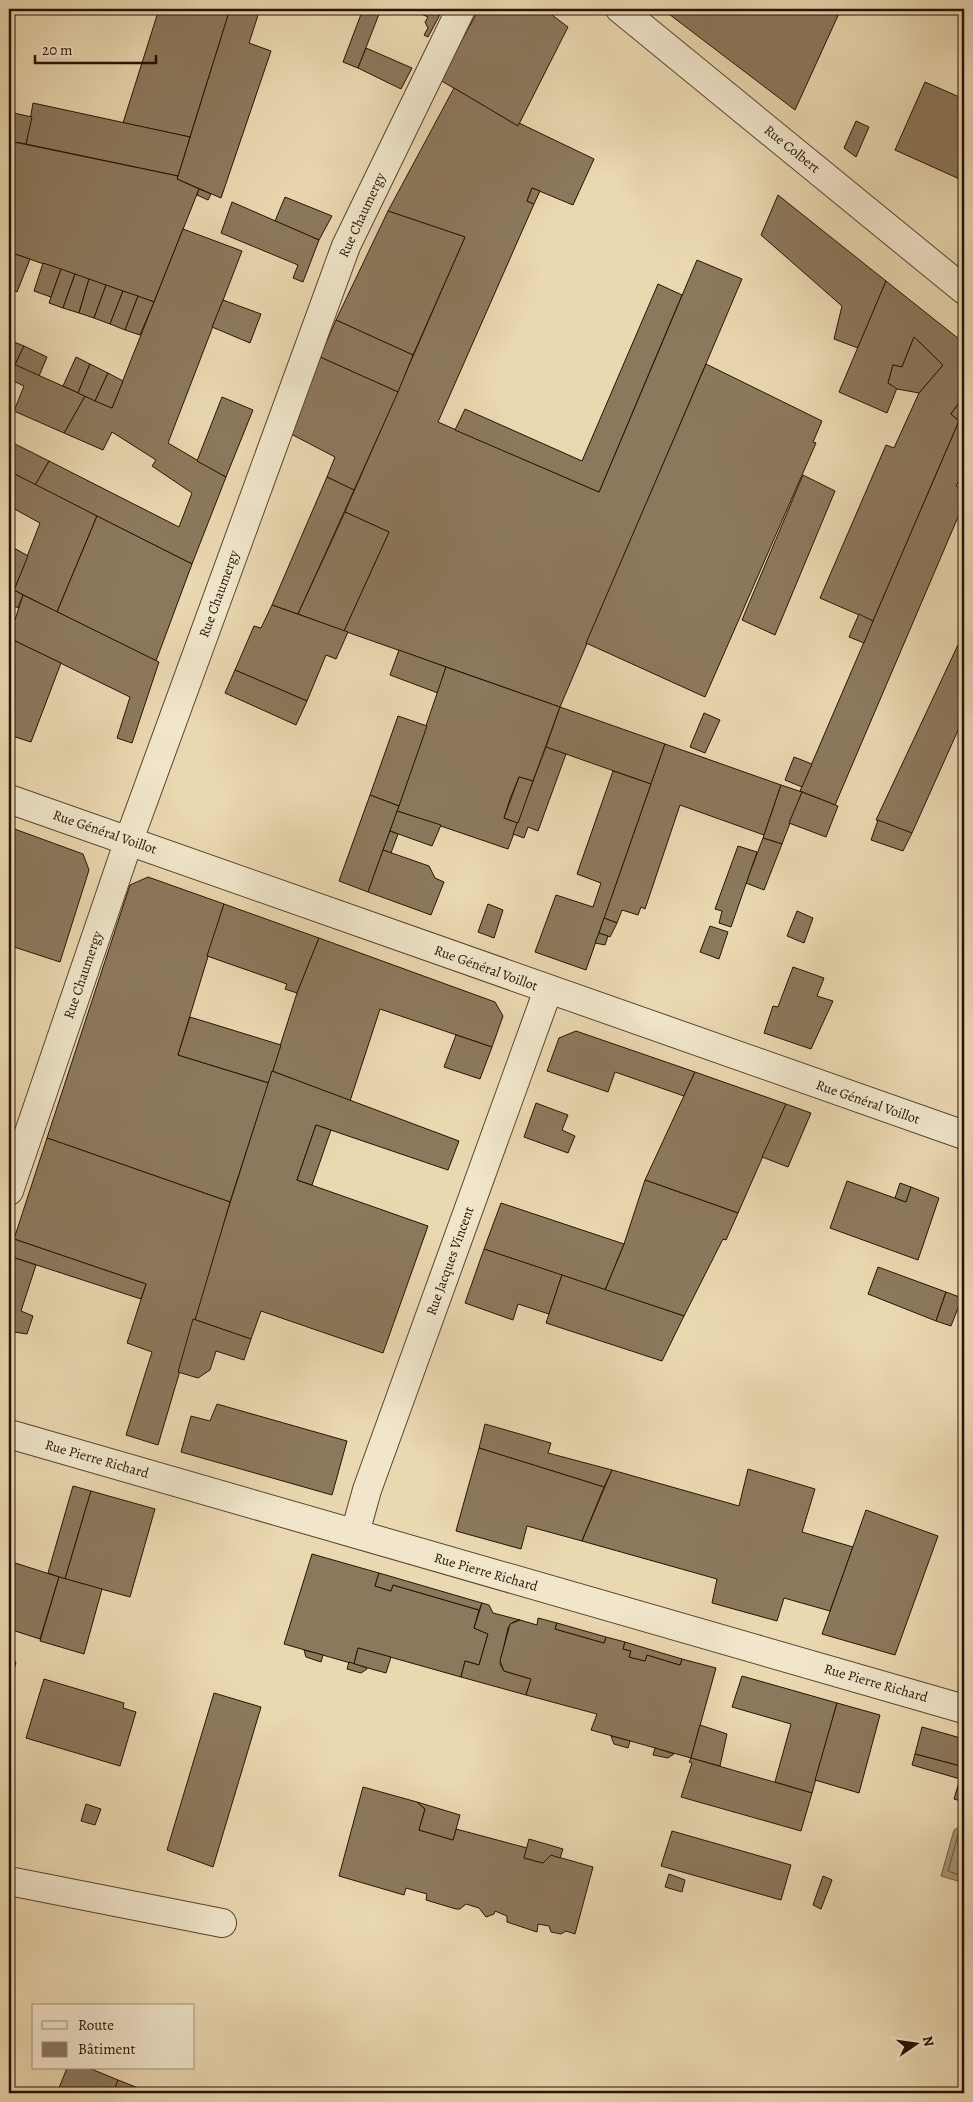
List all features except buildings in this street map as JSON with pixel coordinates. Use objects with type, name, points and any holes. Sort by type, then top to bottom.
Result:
[{"type":"street","name":"Rue Chaumergy","points":[[9,1192],[129,840],[346,246],[461,9]]},
{"type":"street","name":"Rue Colbert","points":[[620,9],[962,282]]},
{"type":"street","name":"Rue Général Voillot","points":[[9,799],[964,1135]]},
{"type":"street","name":"Rue Jacques Vincent","points":[[355,1533],[367,1490],[548,990]]},
{"type":"street","name":"Rue Pierre Richard","points":[[9,1434],[964,1708]]},
{"type":"street","points":[[9,1881],[222,1923]]},
{"type":"water","points":[[964,1824],[964,1883],[941,1876],[954,1830]]}]
